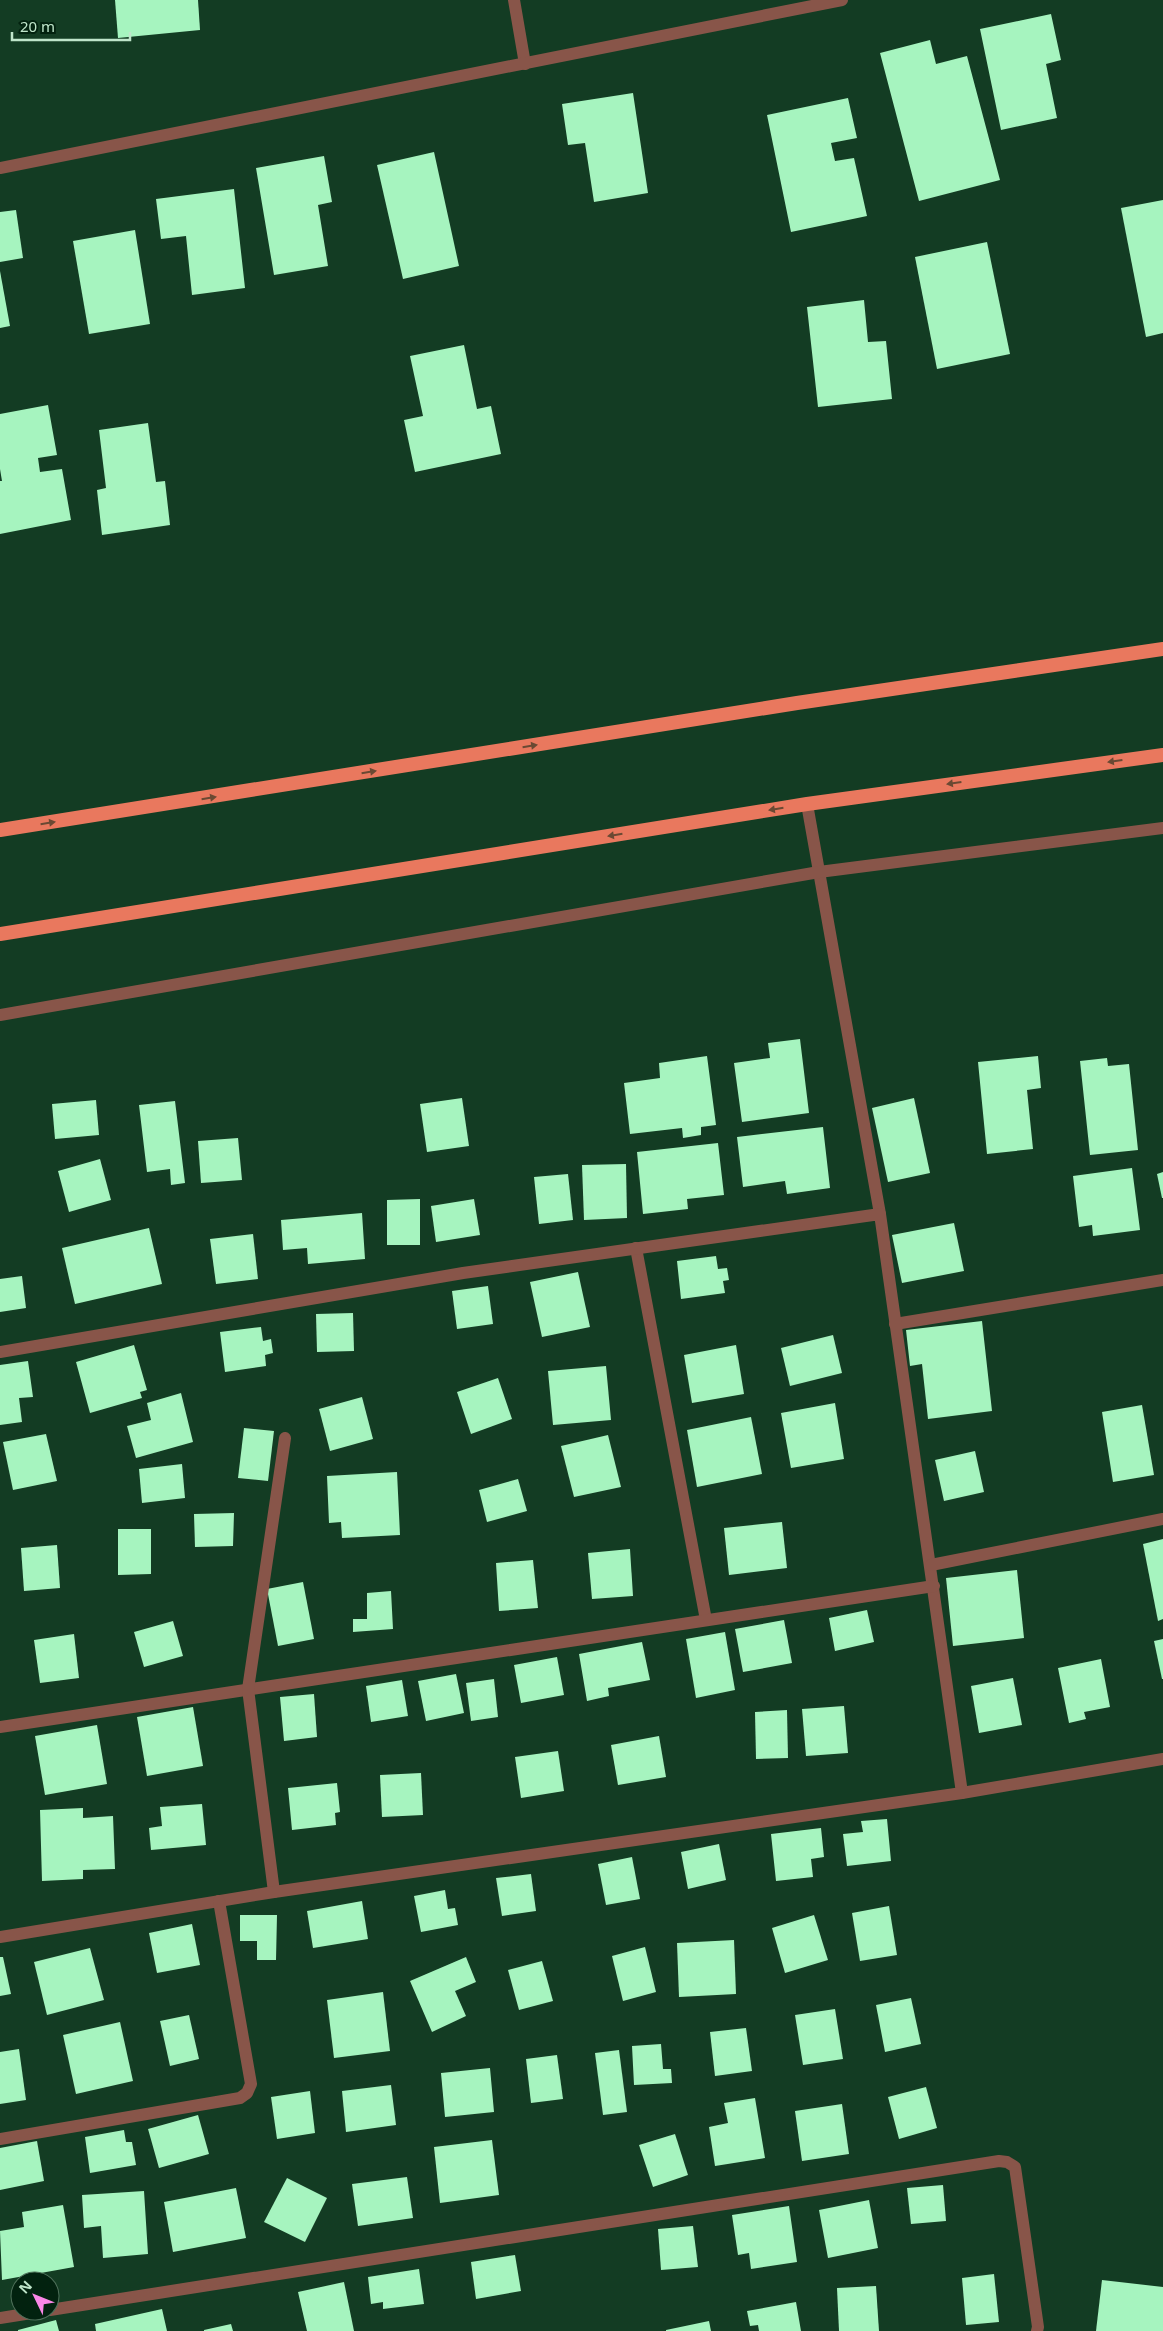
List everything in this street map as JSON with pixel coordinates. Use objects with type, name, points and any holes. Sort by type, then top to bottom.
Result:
[{"type":"highway","points":[[0,830],[797,703],[1163,649]]},
{"type":"highway","points":[[0,934],[807,804],[1163,755]]},
{"type":"street","points":[[514,0],[524,64]]},
{"type":"street","points":[[0,168],[842,0]]},
{"type":"street","points":[[807,804],[880,1214],[962,1793]]},
{"type":"street","points":[[0,1014],[819,872],[1163,828]]},
{"type":"street","points":[[0,1352],[464,1273],[880,1214]]},
{"type":"street","points":[[636,1248],[706,1620]]},
{"type":"street","points":[[895,1324],[1163,1280]]},
{"type":"street","points":[[274,1892],[248,1689],[285,1438]]},
{"type":"street","points":[[931,1565],[1163,1519]]},
{"type":"street","points":[[0,1727],[934,1586]]},
{"type":"street","points":[[0,1937],[274,1892],[962,1793],[1163,1759]]},
{"type":"street","points":[[0,2139],[240,2098],[247,2093],[251,2084],[219,1901]]},
{"type":"street","points":[[60,2308],[999,2161],[1008,2162],[1015,2168],[1038,2327],[1037,2331]]},
{"type":"building","points":[[115,0],[198,0],[200,30],[118,38]]},
{"type":"building","points":[[1051,14],[1061,60],[1046,64],[1057,118],[1001,130],[980,29]]},
{"type":"building","points":[[930,40],[936,64],[967,56],[1000,180],[919,201],[880,53]]},
{"type":"building","points":[[633,93],[648,193],[594,202],[585,143],[568,145],[562,104]]},
{"type":"building","points":[[848,98],[857,138],[831,143],[835,161],[854,158],[867,216],[791,232],[767,115]]},
{"type":"building","points":[[434,152],[459,266],[403,279],[377,165]]},
{"type":"building","points":[[324,156],[332,202],[318,205],[328,266],[274,275],[256,168]]},
{"type":"building","points":[[234,189],[245,288],[192,295],[186,236],[161,239],[156,199]]},
{"type":"building","points":[[1163,200],[1163,333],[1146,337],[1121,208]]},
{"type":"building","points":[[16,210],[23,258],[0,262],[0,212]]},
{"type":"building","points":[[135,230],[150,324],[89,334],[73,241]]},
{"type":"building","points":[[987,242],[1010,354],[937,369],[915,257]]},
{"type":"building","points":[[0,271],[10,326],[0,328]]},
{"type":"building","points":[[864,300],[868,342],[886,341],[892,399],[818,407],[807,307]]},
{"type":"building","points":[[464,345],[477,409],[491,406],[501,454],[415,472],[404,420],[423,416],[410,356]]},
{"type":"building","points":[[48,405],[57,455],[38,458],[40,472],[62,469],[71,520],[0,534],[0,481],[2,481],[0,469],[0,414]]},
{"type":"building","points":[[148,423],[156,482],[165,481],[170,525],[102,535],[97,490],[106,488],[99,430]]},
{"type":"building","points":[[800,1039],[809,1113],[742,1122],[734,1063],[770,1058],[768,1043]]},
{"type":"building","points":[[707,1056],[716,1125],[701,1127],[701,1135],[683,1138],[682,1128],[630,1134],[624,1083],[660,1078],[659,1063]]},
{"type":"building","points":[[1038,1056],[1041,1088],[1027,1090],[1033,1149],[987,1154],[978,1062]]},
{"type":"building","points":[[1107,1058],[1108,1066],[1129,1064],[1138,1150],[1090,1155],[1080,1061]]},
{"type":"building","points":[[462,1098],[469,1146],[427,1152],[420,1104]]},
{"type":"building","points":[[914,1098],[930,1173],[888,1182],[872,1108]]},
{"type":"building","points":[[96,1100],[99,1135],[55,1139],[52,1104]]},
{"type":"building","points":[[175,1101],[185,1183],[171,1185],[170,1169],[147,1172],[139,1105]]},
{"type":"building","points":[[823,1127],[830,1188],[787,1194],[785,1181],[743,1187],[737,1137]]},
{"type":"building","points":[[238,1138],[242,1180],[201,1183],[198,1141]]},
{"type":"building","points":[[718,1143],[724,1195],[687,1199],[688,1209],[643,1214],[637,1152]]},
{"type":"building","points":[[100,1159],[111,1200],[69,1212],[58,1171]]},
{"type":"building","points":[[626,1164],[627,1218],[584,1220],[582,1165]]},
{"type":"building","points":[[1132,1168],[1140,1230],[1093,1236],[1092,1225],[1079,1227],[1073,1176]]},
{"type":"building","points":[[1163,1172],[1163,1198],[1162,1198],[1157,1174]]},
{"type":"building","points":[[568,1174],[573,1220],[539,1224],[534,1177]]},
{"type":"building","points":[[420,1199],[420,1245],[387,1245],[387,1200]]},
{"type":"building","points":[[474,1199],[480,1235],[436,1242],[431,1206]]},
{"type":"building","points":[[362,1213],[365,1259],[308,1264],[307,1248],[283,1250],[281,1220]]},
{"type":"building","points":[[954,1223],[964,1271],[902,1283],[892,1235]]},
{"type":"building","points":[[149,1228],[162,1284],[75,1304],[62,1248]]},
{"type":"building","points":[[253,1234],[258,1279],[216,1284],[210,1239]]},
{"type":"building","points":[[716,1256],[718,1269],[727,1268],[729,1280],[723,1281],[725,1293],[681,1299],[677,1261]]},
{"type":"building","points":[[578,1272],[590,1327],[542,1337],[530,1282]]},
{"type":"building","points":[[22,1276],[26,1308],[0,1312],[0,1279]]},
{"type":"building","points":[[488,1286],[493,1324],[457,1329],[452,1291]]},
{"type":"building","points":[[353,1313],[354,1351],[317,1352],[316,1314]]},
{"type":"building","points":[[982,1321],[992,1411],[928,1419],[922,1364],[910,1366],[906,1330]]},
{"type":"building","points":[[261,1327],[263,1341],[271,1339],[273,1353],[265,1355],[266,1366],[225,1372],[220,1332]]},
{"type":"building","points":[[833,1335],[842,1373],[790,1386],[781,1348]]},
{"type":"building","points":[[134,1345],[147,1390],[140,1392],[142,1398],[90,1413],[76,1362]]},
{"type":"building","points":[[736,1345],[744,1394],[692,1403],[684,1355]]},
{"type":"building","points":[[28,1361],[33,1397],[19,1398],[22,1422],[0,1425],[0,1365]]},
{"type":"building","points":[[606,1366],[611,1420],[553,1425],[548,1371]]},
{"type":"building","points":[[498,1378],[512,1419],[471,1434],[457,1392]]},
{"type":"building","points":[[181,1393],[193,1442],[136,1458],[127,1426],[151,1420],[147,1403]]},
{"type":"building","points":[[362,1397],[373,1439],[330,1451],[319,1409]]},
{"type":"building","points":[[835,1403],[844,1459],[791,1468],[781,1413]]},
{"type":"building","points":[[1142,1405],[1154,1475],[1113,1482],[1102,1412]]},
{"type":"building","points":[[751,1417],[762,1474],[697,1487],[687,1430]]},
{"type":"building","points":[[244,1428],[274,1431],[268,1481],[238,1478]]},
{"type":"building","points":[[46,1434],[57,1481],[13,1490],[3,1442]]},
{"type":"building","points":[[608,1435],[621,1487],[574,1497],[561,1446]]},
{"type":"building","points":[[975,1451],[984,1492],[944,1501],[935,1460]]},
{"type":"building","points":[[182,1464],[185,1498],[142,1503],[139,1469]]},
{"type":"building","points":[[397,1472],[400,1535],[342,1538],[341,1522],[329,1523],[327,1476]]},
{"type":"building","points":[[518,1479],[527,1511],[487,1522],[479,1490]]},
{"type":"building","points":[[234,1513],[233,1546],[195,1547],[194,1514]]},
{"type":"building","points":[[782,1522],[787,1568],[729,1575],[724,1528]]},
{"type":"building","points":[[118,1529],[151,1529],[151,1574],[118,1575]]},
{"type":"building","points":[[1163,1539],[1163,1619],[1158,1621],[1143,1544]]},
{"type":"building","points":[[57,1545],[60,1588],[24,1591],[21,1548]]},
{"type":"building","points":[[630,1549],[633,1596],[592,1599],[588,1553]]},
{"type":"building","points":[[533,1560],[538,1608],[499,1611],[496,1563]]},
{"type":"building","points":[[1017,1570],[1024,1638],[953,1646],[946,1578]]},
{"type":"building","points":[[303,1582],[314,1639],[278,1646],[267,1589]]},
{"type":"building","points":[[391,1591],[393,1629],[353,1632],[353,1619],[367,1619],[367,1593]]},
{"type":"building","points":[[867,1610],[874,1642],[835,1651],[829,1618]]},
{"type":"building","points":[[784,1620],[792,1663],[743,1672],[735,1629]]},
{"type":"building","points":[[173,1621],[183,1656],[144,1667],[134,1632]]},
{"type":"building","points":[[725,1632],[735,1690],[696,1698],[686,1639]]},
{"type":"building","points":[[74,1634],[79,1678],[40,1683],[34,1640]]},
{"type":"building","points":[[1163,1639],[1163,1679],[1162,1679],[1154,1641]]},
{"type":"building","points":[[642,1642],[650,1680],[608,1688],[609,1696],[587,1701],[579,1654]]},
{"type":"building","points":[[557,1657],[564,1695],[521,1703],[514,1665]]},
{"type":"building","points":[[1101,1659],[1110,1707],[1084,1712],[1086,1719],[1069,1723],[1058,1668]]},
{"type":"building","points":[[456,1674],[464,1713],[426,1721],[418,1681]]},
{"type":"building","points":[[1013,1678],[1022,1725],[979,1733],[971,1686]]},
{"type":"building","points":[[494,1679],[498,1717],[471,1721],[466,1683]]},
{"type":"building","points":[[402,1680],[408,1716],[371,1722],[366,1686]]},
{"type":"building","points":[[314,1694],[317,1737],[284,1741],[280,1697]]},
{"type":"building","points":[[844,1706],[848,1753],[806,1756],[802,1709]]},
{"type":"building","points":[[193,1707],[203,1766],[147,1776],[137,1717]]},
{"type":"building","points":[[787,1710],[788,1758],[756,1759],[755,1712]]},
{"type":"building","points":[[97,1725],[107,1784],[45,1795],[35,1736]]},
{"type":"building","points":[[659,1736],[666,1777],[618,1785],[611,1745]]},
{"type":"building","points":[[558,1751],[564,1791],[521,1798],[515,1757]]},
{"type":"building","points":[[421,1773],[423,1815],[382,1817],[380,1775]]},
{"type":"building","points":[[337,1783],[340,1812],[335,1813],[336,1825],[292,1830],[288,1788]]},
{"type":"building","points":[[202,1804],[206,1845],[151,1850],[149,1828],[162,1826],[160,1807]]},
{"type":"building","points":[[83,1808],[83,1818],[113,1816],[115,1869],[83,1870],[83,1879],[42,1881],[40,1810]]},
{"type":"building","points":[[887,1819],[891,1861],[847,1866],[843,1834],[863,1832],[861,1821]]},
{"type":"building","points":[[821,1828],[824,1857],[811,1859],[813,1877],[776,1881],[771,1834]]},
{"type":"building","points":[[719,1844],[726,1880],[688,1889],[681,1852]]},
{"type":"building","points":[[632,1857],[640,1899],[606,1905],[598,1864]]},
{"type":"building","points":[[531,1874],[536,1911],[502,1916],[496,1878]]},
{"type":"building","points":[[445,1890],[448,1909],[455,1908],[458,1925],[421,1932],[414,1896]]},
{"type":"building","points":[[362,1901],[368,1939],[313,1948],[307,1911]]},
{"type":"building","points":[[889,1906],[897,1955],[860,1961],[852,1913]]},
{"type":"building","points":[[240,1915],[277,1915],[276,1960],[257,1960],[257,1941],[240,1941]]},
{"type":"building","points":[[814,1915],[828,1960],[785,1973],[772,1928]]},
{"type":"building","points":[[192,1924],[200,1965],[157,1973],[149,1933]]},
{"type":"building","points":[[734,1940],[736,1994],[679,1997],[677,1943]]},
{"type":"building","points":[[645,1947],[656,1992],[623,2001],[612,1956]]},
{"type":"building","points":[[90,1948],[104,2000],[47,2015],[34,1962]]},
{"type":"building","points":[[0,1957],[3,1957],[11,1994],[0,1996]]},
{"type":"building","points":[[466,1957],[476,1982],[455,1991],[466,2016],[432,2032],[410,1981]]},
{"type":"building","points":[[542,1961],[553,2001],[519,2010],[508,1970]]},
{"type":"building","points":[[383,1992],[390,2051],[334,2058],[327,2000]]},
{"type":"building","points":[[911,1998],[921,2044],[885,2052],[876,2005]]},
{"type":"building","points":[[835,2009],[843,2059],[803,2065],[795,2015]]},
{"type":"building","points":[[189,2015],[199,2059],[170,2066],[160,2021]]},
{"type":"building","points":[[120,2022],[133,2081],[76,2094],[63,2035]]},
{"type":"building","points":[[746,2028],[752,2071],[715,2076],[710,2032]]},
{"type":"building","points":[[661,2044],[663,2069],[671,2069],[672,2083],[634,2085],[632,2046]]},
{"type":"building","points":[[19,2049],[26,2100],[0,2104],[0,2052]]},
{"type":"building","points":[[619,2050],[627,2112],[603,2115],[595,2053]]},
{"type":"building","points":[[557,2055],[563,2099],[531,2103],[526,2059]]},
{"type":"building","points":[[490,2068],[494,2112],[445,2117],[441,2073]]},
{"type":"building","points":[[391,2085],[396,2125],[346,2132],[342,2091]]},
{"type":"building","points":[[926,2087],[937,2128],[899,2139],[888,2097]]},
{"type":"building","points":[[310,2091],[315,2133],[277,2139],[271,2097]]},
{"type":"building","points":[[755,2098],[765,2158],[715,2166],[709,2127],[728,2123],[724,2103]]},
{"type":"building","points":[[842,2104],[849,2154],[802,2161],[795,2111]]},
{"type":"building","points":[[198,2115],[209,2154],[159,2168],[148,2129]]},
{"type":"building","points":[[124,2130],[126,2142],[132,2142],[136,2165],[90,2173],[85,2137]]},
{"type":"building","points":[[675,2134],[688,2175],[653,2187],[639,2145]]},
{"type":"building","points":[[492,2140],[499,2195],[440,2203],[434,2147]]},
{"type":"building","points":[[37,2141],[44,2181],[0,2190],[0,2148]]},
{"type":"building","points":[[407,2177],[413,2218],[358,2226],[352,2184]]},
{"type":"building","points":[[287,2178],[327,2198],[305,2242],[264,2222]]},
{"type":"building","points":[[943,2185],[946,2221],[911,2224],[907,2188]]},
{"type":"building","points":[[236,2188],[246,2238],[173,2252],[164,2202]]},
{"type":"building","points":[[144,2191],[148,2254],[103,2258],[101,2226],[84,2228],[82,2195]]},
{"type":"building","points":[[869,2200],[878,2248],[828,2258],[819,2210]]},
{"type":"building","points":[[63,2205],[74,2267],[52,2271],[10,2271],[10,2279],[2,2280],[0,2231],[24,2227],[22,2212]]},
{"type":"building","points":[[789,2206],[797,2262],[751,2269],[749,2253],[738,2255],[732,2215]]},
{"type":"building","points":[[693,2226],[698,2267],[661,2270],[658,2229]]},
{"type":"building","points":[[515,2255],[521,2291],[476,2299],[471,2262]]},
{"type":"building","points":[[419,2269],[424,2304],[383,2309],[383,2302],[371,2304],[368,2277]]},
{"type":"building","points":[[994,2274],[999,2322],[966,2325],[962,2278]]},
{"type":"building","points":[[1102,2280],[1163,2287],[1163,2331],[1096,2331]]},
{"type":"building","points":[[344,2282],[354,2331],[307,2331],[298,2292]]},
{"type":"building","points":[[876,2286],[879,2331],[839,2331],[837,2288]]},
{"type":"building","points":[[796,2302],[801,2331],[759,2331],[758,2325],[750,2326],[747,2311]]},
{"type":"building","points":[[162,2309],[167,2331],[96,2331],[95,2324]]},
{"type":"building","points":[[56,2321],[59,2331],[18,2331]]},
{"type":"building","points":[[709,2321],[711,2331],[666,2331],[666,2330]]},
{"type":"building","points":[[231,2324],[233,2331],[204,2331],[204,2330]]}]
